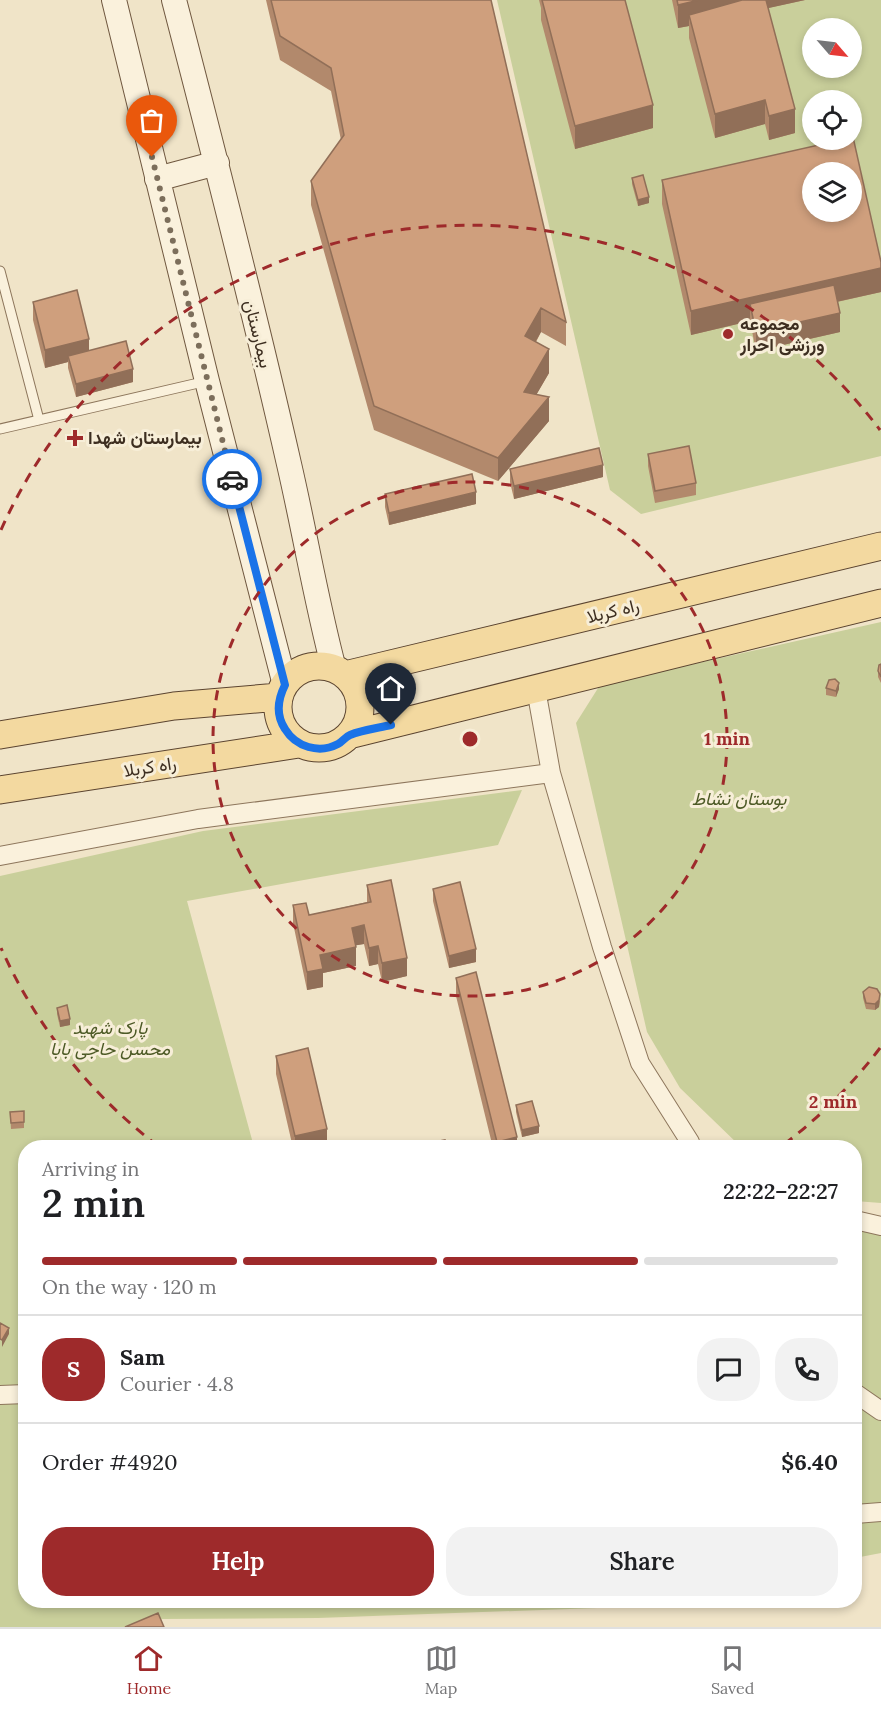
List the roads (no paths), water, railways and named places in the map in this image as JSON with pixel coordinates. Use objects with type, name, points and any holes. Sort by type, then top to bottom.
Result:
[{"type":"main road","points":[[0,735],[174,706],[282,691],[294,675],[306,668],[320,666],[339,672],[354,685],[359,698],[357,724],[339,744],[326,748],[312,748],[299,744],[281,724],[278,711],[282,691],[114,0]]},
{"type":"main road","name":"بیمارستان","points":[[174,0],[217,163],[290,466],[314,596],[339,672]]},
{"type":"main road","points":[[157,179],[217,163]]},
{"type":"main road","name":"راه کربلا","points":[[339,672],[881,546]]},
{"type":"main road","points":[[349,735],[881,603]]},
{"type":"main road","name":"راه کربلا","points":[[0,790],[299,744]]},
{"type":"street","points":[[536,689],[551,773],[602,947],[640,1063],[689,1140]]},
{"type":"street","points":[[0,856],[198,819],[551,773]]},
{"type":"street","points":[[862,1222],[881,1226]]},
{"type":"street","points":[[0,1395],[18,1394]]},
{"type":"street","points":[[862,1398],[881,1411]]},
{"type":"street","points":[[862,1513],[881,1512]]},
{"type":"lane","points":[[0,271],[39,420]]},
{"type":"lane","points":[[0,429],[207,381]]},
{"type":"place","name":"مجموعه ورزشی احرار","points":[[728,334]]},
{"type":"place","name":"بیمارستان شهدا","points":[[75,438]]},
{"type":"park label","name":"بوستان نشاط","points":[[739,799]]},
{"type":"park label","name":"پارک شهید محسن حاجی بابا","points":[[110,1038]]}]
